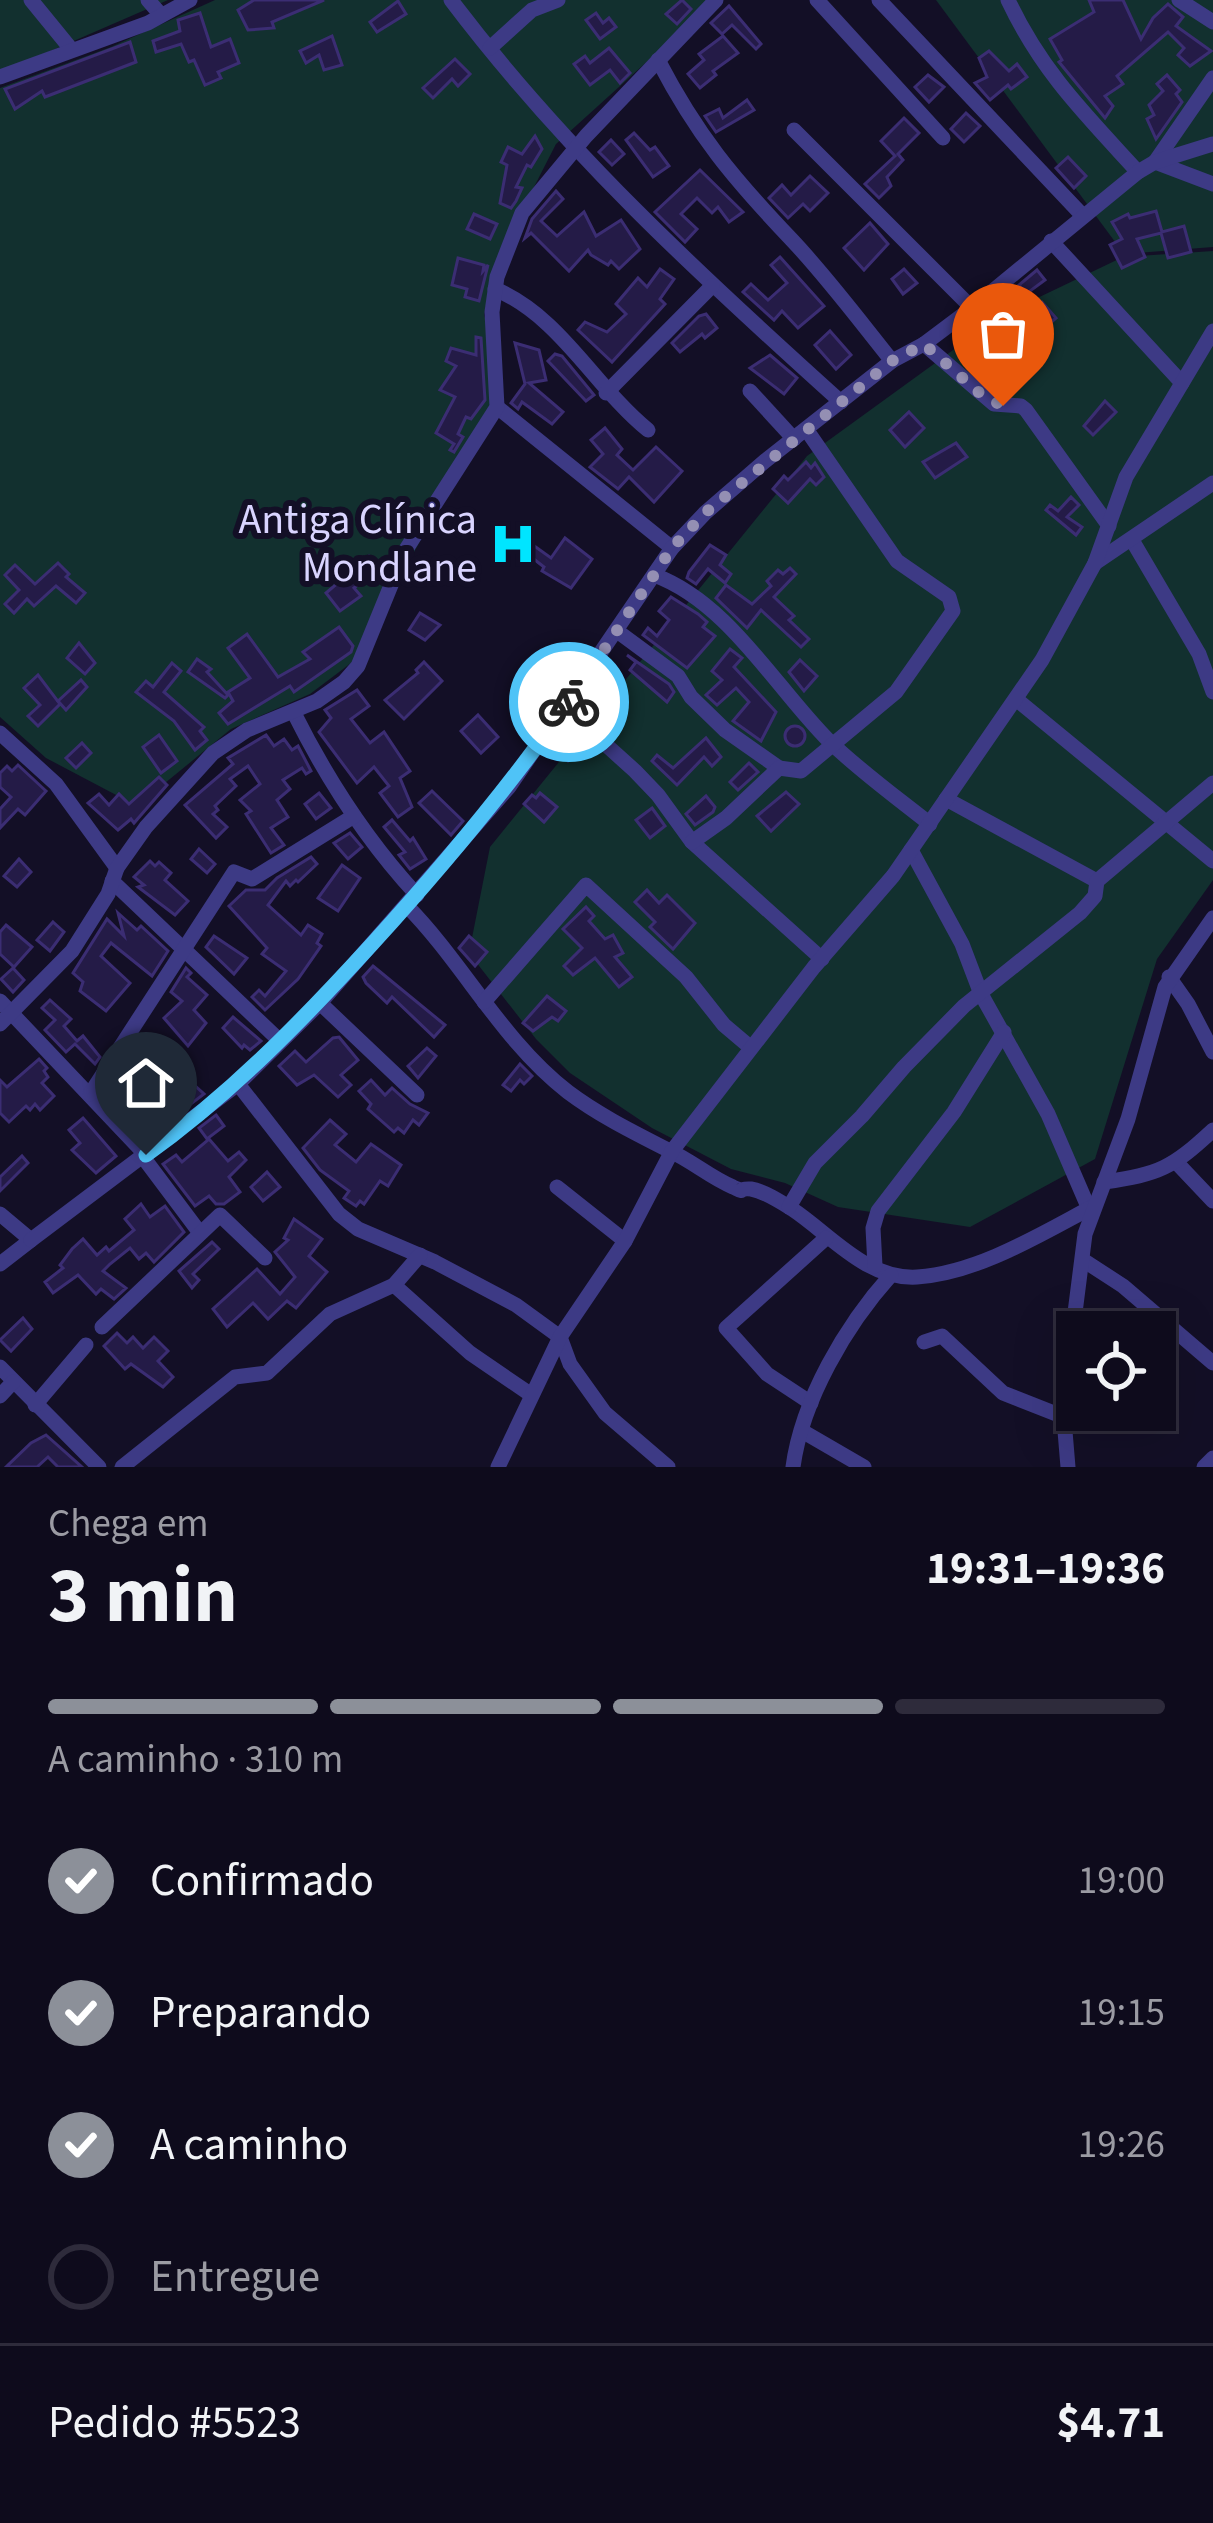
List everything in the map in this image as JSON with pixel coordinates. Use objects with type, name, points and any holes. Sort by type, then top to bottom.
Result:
[{"type":"street","points":[[31,0],[71,49]]},
{"type":"street","points":[[148,0],[161,15]]},
{"type":"street","points":[[0,77],[190,0]]},
{"type":"street","points":[[451,0],[575,147],[712,286],[842,401]]},
{"type":"street","points":[[490,48],[532,10],[558,0]]},
{"type":"street","points":[[817,0],[943,138]]},
{"type":"street","points":[[879,0],[1084,216]]},
{"type":"street","points":[[1008,0],[1030,47],[1138,172]]},
{"type":"street","points":[[1179,0],[1213,22]]},
{"type":"street","points":[[200,1233],[145,1156],[90,1094],[4,1013],[72,951],[146,826],[213,753],[247,730],[294,713],[344,682],[358,666],[405,551],[497,407],[492,312],[495,289],[522,213],[575,147],[708,3]]},
{"type":"street","points":[[658,60],[701,136],[731,175],[791,238],[892,361]]},
{"type":"street","points":[[1155,162],[1213,78]]},
{"type":"street","points":[[794,130],[972,308]]},
{"type":"street","points":[[0,1264],[238,1084],[320,1003],[509,787],[672,548],[705,513],[892,361],[972,308],[1138,172],[1213,144]]},
{"type":"street","points":[[1155,162],[1213,184]]},
{"type":"street","points":[[1051,242],[1182,383]]},
{"type":"street","points":[[606,393],[712,286]]},
{"type":"street","points":[[495,289],[537,313],[594,372],[606,393],[648,430]]},
{"type":"street","points":[[498,1467],[560,1337],[625,1241],[672,1151],[911,850],[1016,699],[1095,563],[1126,477],[1213,332]]},
{"type":"street","points":[[924,344],[994,404],[1026,410],[1109,526]]},
{"type":"street","points":[[617,631],[678,676],[691,697],[725,730],[779,768],[801,771],[911,676],[953,611],[954,603],[897,561],[800,434],[750,391]]},
{"type":"street","points":[[497,407],[672,548]]},
{"type":"street","points":[[1095,563],[1213,483]]},
{"type":"street","points":[[1132,540],[1206,649],[1213,692]]},
{"type":"street","points":[[654,575],[677,584],[734,633],[833,745],[930,824]]},
{"type":"street","points":[[1016,699],[1213,861]]},
{"type":"street","points":[[294,713],[354,816],[484,1002],[565,1090],[640,1138],[732,1187],[758,1191],[789,1207],[826,1238],[891,1275],[916,1277],[950,1271],[1018,1245],[1091,1208]]},
{"type":"street","points":[[558,717],[604,743],[635,771],[692,842],[822,958]]},
{"type":"street","points":[[0,733],[56,784],[114,874],[183,952],[280,1041]]},
{"type":"street","points":[[692,842],[726,818],[779,768]]},
{"type":"street","points":[[789,1207],[815,1162],[935,1034],[1080,914],[1095,896],[1096,880],[1213,783]]},
{"type":"street","points":[[946,799],[1096,880]]},
{"type":"street","points":[[90,1094],[233,872],[252,879],[354,816]]},
{"type":"street","points":[[911,850],[962,944],[981,994],[1048,1114],[1091,1208]]},
{"type":"street","points":[[484,1002],[586,885],[686,977],[724,1025],[750,1047]]},
{"type":"street","points":[[1077,1311],[1091,1208],[1128,1119],[1169,977],[1213,918]]},
{"type":"street","points":[[1169,977],[1213,1052]]},
{"type":"street","points":[[320,1003],[417,1095]]},
{"type":"street","points":[[875,1266],[873,1228],[878,1210],[953,1112],[1004,1032]]},
{"type":"street","points":[[238,1084],[339,1214],[358,1229],[516,1305],[560,1337],[570,1364],[605,1413],[668,1467]]},
{"type":"street","points":[[1104,1182],[1140,1177],[1177,1163],[1213,1130]]},
{"type":"street","points":[[1177,1163],[1213,1201]]},
{"type":"street","points":[[557,1186],[625,1241]]},
{"type":"street","points":[[0,1214],[32,1240]]},
{"type":"street","points":[[102,1327],[220,1215],[265,1258]]},
{"type":"street","points":[[811,1403],[767,1374],[726,1328],[826,1238]]},
{"type":"street","points":[[122,1467],[235,1377],[267,1372],[330,1314],[394,1285],[420,1256]]},
{"type":"street","points":[[1083,1260],[1123,1286],[1213,1363]]},
{"type":"street","points":[[789,1465],[811,1403],[846,1339],[891,1275]]},
{"type":"street","points":[[394,1285],[470,1353],[530,1394]]},
{"type":"street","points":[[924,1342],[942,1336],[1003,1393],[1056,1414]]},
{"type":"street","points":[[35,1405],[86,1345]]},
{"type":"street","points":[[0,1367],[99,1467]]},
{"type":"street","points":[[0,1396],[13,1382]]},
{"type":"street","points":[[802,1431],[863,1467]]},
{"type":"street","points":[[1065,1431],[1068,1467]]},
{"type":"street","points":[[1204,1467],[1213,1458]]},
{"type":"green space","points":[[0,0],[168,0],[0,73]]},
{"type":"green space","points":[[215,0],[715,0],[556,144],[495,263],[484,315],[491,337],[493,408],[355,660],[310,694],[231,729],[137,806],[46,758],[0,717],[0,88],[111,47]]},
{"type":"green space","points":[[936,0],[1213,0],[1213,247],[1124,254]]},
{"type":"green space","points":[[1213,251],[1213,880],[1157,959],[1095,1159],[970,1227],[838,1207],[785,1183],[731,1169],[652,1128],[570,1073],[536,1039],[469,953],[490,847],[807,456],[1000,316],[1123,257]]},
{"type":"building","points":[[254,0],[324,0],[272,22],[274,28],[248,30],[238,10]]},
{"type":"building","points":[[682,0],[691,9],[677,24],[666,14]]},
{"type":"building","points":[[1089,0],[1123,0],[1141,39],[1168,4],[1183,17],[1176,26],[1211,51],[1190,66],[1178,55],[1184,48],[1168,32],[1117,76],[1123,84],[1105,96],[1113,106],[1105,118],[1059,62],[1050,39],[1094,12]]},
{"type":"building","points":[[398,1],[406,14],[377,32],[370,22]]},
{"type":"building","points":[[729,6],[761,44],[756,49],[732,25],[722,34],[711,23]]},
{"type":"building","points":[[200,13],[211,47],[230,39],[239,63],[218,72],[221,78],[205,85],[181,44],[156,52],[153,41],[180,31],[178,20]]},
{"type":"building","points":[[596,13],[603,23],[609,18],[616,27],[600,39],[586,20]]},
{"type":"building","points":[[332,36],[342,65],[324,70],[319,55],[306,63],[300,51]]},
{"type":"building","points":[[723,36],[738,53],[713,71],[716,75],[700,88],[688,74],[704,60],[699,54]]},
{"type":"building","points":[[130,42],[136,62],[45,97],[42,91],[15,109],[5,89]]},
{"type":"building","points":[[609,48],[630,73],[620,83],[610,70],[590,85],[574,64],[585,56],[590,63]]},
{"type":"building","points":[[989,51],[1009,71],[1017,64],[1027,77],[990,100],[975,83],[987,77],[979,58]]},
{"type":"building","points":[[455,59],[470,74],[458,86],[452,79],[433,98],[423,88]]},
{"type":"building","points":[[928,75],[944,87],[929,102],[915,87]]},
{"type":"building","points":[[1167,75],[1180,90],[1176,94],[1182,102],[1156,139],[1147,119],[1154,115],[1149,105],[1163,91],[1157,84]]},
{"type":"building","points":[[747,100],[754,110],[716,132],[705,116],[719,109],[723,118]]},
{"type":"building","points":[[966,113],[980,126],[964,142],[951,129]]},
{"type":"building","points":[[904,118],[919,133],[898,154],[903,160],[887,177],[891,186],[879,198],[865,184],[895,156],[881,141]]},
{"type":"building","points":[[634,133],[650,150],[655,147],[669,166],[653,177],[626,140]]},
{"type":"building","points":[[535,136],[542,149],[531,167],[527,165],[511,208],[500,203],[507,165],[501,162],[508,147],[522,154]]},
{"type":"building","points":[[611,140],[624,154],[612,165],[599,152]]},
{"type":"building","points":[[1068,157],[1086,176],[1074,188],[1056,168]]},
{"type":"building","points":[[700,170],[743,212],[729,222],[718,207],[712,213],[697,198],[681,214],[697,229],[685,242],[655,212]]},
{"type":"building","points":[[810,176],[828,193],[810,211],[803,204],[788,218],[769,198],[782,185],[791,195]]},
{"type":"building","points":[[556,191],[563,199],[541,221],[557,236],[584,212],[596,236],[621,220],[640,249],[619,269],[588,250],[569,271],[531,233],[525,238],[532,219]]},
{"type":"building","points":[[1156,211],[1162,232],[1184,226],[1191,252],[1168,258],[1161,233],[1137,239],[1145,257],[1122,268],[1110,245],[1122,239],[1112,222],[1128,214],[1130,218]]},
{"type":"building","points":[[474,214],[497,224],[490,239],[467,229]]},
{"type":"building","points":[[870,223],[888,244],[864,270],[844,248]]},
{"type":"building","points":[[780,257],[824,306],[798,328],[782,311],[774,320],[743,292],[751,284],[768,300],[787,283],[771,265]]},
{"type":"building","points":[[458,258],[484,265],[483,271],[488,265],[479,301],[465,297],[467,289],[452,285]]},
{"type":"building","points":[[660,269],[674,279],[660,299],[665,304],[612,362],[578,330],[585,322],[607,332],[626,314],[616,304],[638,278],[647,287]]},
{"type":"building","points":[[904,269],[917,283],[903,294],[892,279]]},
{"type":"building","points":[[1037,270],[1045,280],[1026,294],[1019,285]]},
{"type":"building","points":[[1042,302],[1056,318],[1041,331],[1036,325],[1030,330],[1021,320]]},
{"type":"building","points":[[706,314],[717,328],[680,352],[672,343]]},
{"type":"building","points":[[830,331],[851,355],[836,369],[815,345]]},
{"type":"building","points":[[476,337],[481,338],[485,400],[471,419],[466,417],[458,434],[463,437],[454,452],[450,450],[454,444],[436,433],[455,397],[440,390],[456,366],[446,361],[451,348],[476,355]]},
{"type":"building","points":[[515,343],[539,350],[546,380],[529,383],[563,412],[552,424],[522,402],[518,409],[511,403],[525,384]]},
{"type":"building","points":[[555,354],[562,356],[594,395],[586,401],[548,361]]},
{"type":"building","points":[[770,355],[797,378],[784,394],[750,368]]},
{"type":"building","points":[[1105,401],[1116,412],[1093,435],[1084,426]]},
{"type":"building","points":[[909,412],[924,428],[905,447],[890,430]]},
{"type":"building","points":[[605,428],[622,449],[617,455],[633,470],[656,447],[682,471],[654,502],[629,477],[618,489],[590,467],[603,454],[591,440]]},
{"type":"building","points":[[956,443],[967,457],[935,478],[923,462]]},
{"type":"building","points":[[806,462],[811,468],[815,463],[824,477],[816,485],[810,479],[788,503],[773,489]]},
{"type":"building","points":[[1071,497],[1079,505],[1067,517],[1082,527],[1076,535],[1046,510],[1050,505],[1058,511]]},
{"type":"building","points":[[565,538],[592,559],[571,588],[542,571],[544,567],[526,553],[533,545],[551,558]]},
{"type":"building","points":[[710,545],[726,555],[720,565],[731,574],[725,583],[708,569],[696,584],[687,578],[689,572]]},
{"type":"building","points":[[369,556],[380,566],[354,588],[361,596],[340,611],[326,593]]},
{"type":"building","points":[[58,563],[85,593],[76,603],[56,586],[34,606],[27,599],[14,613],[5,604],[19,590],[5,575],[15,565],[35,584]]},
{"type":"building","points":[[790,568],[796,574],[774,597],[809,639],[801,647],[761,610],[747,628],[716,598],[726,585],[752,604],[771,586],[767,581],[778,570],[783,574]]},
{"type":"building","points":[[671,597],[698,614],[707,622],[703,627],[715,636],[687,668],[643,635],[648,628],[657,636],[669,620],[659,611]]},
{"type":"building","points":[[420,613],[440,625],[425,640],[409,630]]},
{"type":"building","points":[[339,627],[353,646],[351,652],[294,692],[290,686],[228,724],[219,713],[233,701],[228,692],[250,678],[228,648],[247,634],[278,677],[310,659],[303,652]]},
{"type":"building","points":[[79,643],[95,663],[85,674],[67,658]]},
{"type":"building","points":[[730,649],[742,658],[734,667],[776,712],[761,741],[733,721],[749,702],[736,688],[717,705],[706,695],[722,680],[712,671]]},
{"type":"building","points":[[627,655],[669,684],[674,692],[667,702],[630,670],[636,662]]},
{"type":"building","points":[[197,659],[211,669],[207,672],[228,695],[225,698],[188,672]]},
{"type":"building","points":[[800,660],[817,676],[804,691],[789,672]]},
{"type":"building","points":[[424,662],[442,681],[404,719],[385,700],[418,673]]},
{"type":"building","points":[[172,663],[181,671],[164,692],[204,727],[200,731],[207,740],[195,750],[174,721],[136,692],[146,681],[153,687]]},
{"type":"building","points":[[561,664],[573,672],[554,700],[543,693]]},
{"type":"building","points":[[38,675],[60,704],[38,726],[28,716],[40,705],[24,688]]},
{"type":"building","points":[[81,680],[87,687],[66,710],[58,701]]},
{"type":"building","points":[[357,690],[369,706],[351,719],[370,743],[384,732],[410,771],[400,778],[412,807],[398,817],[380,793],[389,786],[374,767],[357,783],[319,732],[331,718],[325,710]]},
{"type":"building","points":[[594,698],[613,711],[602,727],[583,713]]},
{"type":"building","points":[[478,715],[498,737],[481,753],[461,731]]},
{"type":"building","points":[[795,726],[805,736],[795,746],[785,736]]},
{"type":"building","points":[[159,735],[177,761],[161,773],[143,747]]},
{"type":"building","points":[[266,735],[274,746],[284,739],[292,750],[298,746],[311,771],[306,774],[302,768],[283,780],[290,789],[277,800],[288,817],[271,828],[284,845],[271,853],[246,814],[251,811],[240,800],[260,784],[248,766],[230,779],[236,786],[215,806],[218,810],[213,814],[227,827],[216,838],[185,805],[233,764],[228,758]]},
{"type":"building","points":[[565,735],[581,748],[568,761],[555,748]]},
{"type":"building","points":[[706,738],[721,757],[712,766],[704,757],[677,785],[652,761],[657,755],[673,768]]},
{"type":"building","points":[[82,743],[91,753],[76,768],[66,758]]},
{"type":"building","points":[[749,763],[758,772],[738,790],[730,782]]},
{"type":"building","points":[[18,765],[46,791],[25,815],[18,809],[0,828],[0,809],[11,797],[0,787],[0,773]]},
{"type":"building","points":[[159,777],[167,785],[134,823],[131,819],[118,830],[88,803],[99,794],[109,805],[119,794],[129,804]]},
{"type":"building","points":[[432,791],[463,821],[451,835],[419,803]]},
{"type":"building","points":[[786,792],[799,804],[771,831],[757,816]]},
{"type":"building","points":[[319,793],[331,808],[316,819],[305,804]]},
{"type":"building","points":[[540,793],[557,807],[544,822],[524,804]]},
{"type":"building","points":[[706,796],[715,807],[695,825],[686,814]]},
{"type":"building","points":[[652,808],[665,826],[650,838],[636,820]]},
{"type":"building","points":[[392,820],[410,841],[413,838],[426,859],[410,869],[399,855],[405,852],[384,827]]},
{"type":"building","points":[[350,833],[362,847],[348,859],[334,843]]},
{"type":"building","points":[[199,849],[215,864],[207,873],[191,859]]},
{"type":"building","points":[[311,857],[317,864],[298,882],[290,886],[286,881],[268,905],[301,935],[308,925],[322,934],[317,943],[321,946],[298,979],[265,1010],[252,997],[259,990],[265,996],[286,971],[262,954],[267,948],[229,906],[246,890],[265,890]]},
{"type":"building","points":[[19,859],[31,872],[17,887],[4,876]]},
{"type":"building","points":[[150,861],[171,873],[165,880],[188,901],[175,915],[138,887],[144,885],[134,877]]},
{"type":"building","points":[[342,865],[360,878],[338,911],[318,898]]},
{"type":"building","points":[[647,890],[659,903],[667,895],[695,923],[673,949],[650,927],[655,922],[635,902]]},
{"type":"building","points":[[586,907],[594,916],[589,921],[605,939],[613,935],[623,953],[615,957],[632,977],[619,987],[595,958],[573,975],[564,966],[582,948],[563,929]]},
{"type":"building","points":[[118,913],[168,951],[152,976],[111,943],[101,956],[130,983],[106,1011],[80,991],[83,982],[73,973],[107,919],[124,936]]},
{"type":"building","points":[[53,922],[64,932],[50,951],[37,940]]},
{"type":"building","points":[[6,925],[32,947],[14,967],[0,954],[0,932]]},
{"type":"building","points":[[214,936],[247,958],[234,974],[206,947]]},
{"type":"building","points":[[469,936],[487,952],[475,966],[459,948]]},
{"type":"building","points":[[373,966],[445,1025],[434,1037],[392,997],[387,1003],[366,983],[363,977]]},
{"type":"building","points":[[13,968],[24,980],[13,992],[1,979]]},
{"type":"building","points":[[186,968],[191,973],[187,977],[207,995],[194,1010],[206,1023],[188,1046],[164,1018],[182,1001],[171,992]]},
{"type":"building","points":[[547,996],[566,1011],[558,1021],[552,1017],[533,1031],[523,1023]]},
{"type":"building","points":[[50,1000],[71,1019],[64,1026],[77,1041],[83,1036],[100,1057],[95,1064],[75,1044],[66,1052],[45,1030],[55,1020],[42,1008]]},
{"type":"building","points":[[233,1017],[261,1041],[250,1050],[223,1028]]},
{"type":"building","points":[[339,1037],[358,1060],[341,1075],[351,1085],[338,1097],[314,1075],[297,1085],[279,1066],[295,1051],[306,1062]]},
{"type":"building","points":[[427,1048],[436,1056],[418,1078],[408,1066]]},
{"type":"building","points":[[39,1059],[47,1068],[48,1077],[42,1083],[54,1096],[40,1110],[35,1104],[30,1110],[26,1106],[9,1122],[0,1113],[0,1080],[7,1087]]},
{"type":"building","points":[[166,1064],[204,1094],[143,1135],[131,1122],[146,1111],[125,1076],[137,1068],[147,1082]]},
{"type":"building","points":[[520,1064],[532,1076],[524,1084],[520,1080],[511,1091],[503,1085]]},
{"type":"building","points":[[371,1080],[385,1095],[392,1088],[428,1113],[419,1125],[413,1120],[404,1133],[398,1128],[394,1132],[368,1109],[371,1104],[359,1091]]},
{"type":"building","points":[[216,1115],[224,1126],[207,1139],[199,1128]]},
{"type":"building","points":[[83,1118],[116,1156],[96,1173],[72,1150],[80,1143],[69,1130]]},
{"type":"building","points":[[330,1120],[346,1134],[335,1145],[356,1162],[371,1144],[401,1165],[388,1186],[380,1181],[364,1204],[360,1201],[356,1206],[344,1198],[349,1191],[320,1170],[303,1148]]},
{"type":"building","points":[[209,1139],[228,1161],[239,1152],[246,1160],[229,1177],[240,1192],[224,1204],[216,1204],[209,1196],[195,1206],[163,1164],[176,1155],[182,1162]]},
{"type":"building","points":[[22,1156],[28,1163],[0,1191],[0,1177]]},
{"type":"building","points":[[267,1172],[280,1187],[263,1201],[251,1187]]},
{"type":"building","points":[[141,1204],[150,1217],[165,1206],[184,1232],[154,1262],[146,1253],[139,1259],[130,1248],[110,1264],[103,1271],[126,1288],[114,1299],[101,1289],[96,1294],[78,1275],[53,1293],[45,1282],[63,1268],[60,1265],[72,1249],[83,1239],[97,1255],[106,1247],[109,1251],[134,1230],[125,1219]]},
{"type":"building","points":[[294,1219],[322,1239],[309,1256],[327,1272],[296,1308],[287,1301],[268,1319],[253,1303],[227,1327],[213,1309],[257,1269],[280,1294],[295,1277],[275,1252],[288,1240],[284,1238]]},
{"type":"building","points":[[212,1242],[219,1249],[193,1274],[199,1280],[192,1288],[179,1271]]},
{"type":"building","points":[[23,1318],[32,1329],[11,1351],[0,1340]]},
{"type":"building","points":[[117,1333],[127,1343],[133,1337],[143,1348],[154,1337],[168,1351],[158,1361],[173,1377],[163,1387],[131,1364],[125,1369],[104,1346]]},
{"type":"building","points":[[46,1435],[82,1467],[58,1467],[48,1457],[37,1467],[6,1467],[31,1443]]},
{"type":"way so far","points":[[569,702],[672,548],[705,513],[892,361],[924,344],[982,395],[1003,406]]},
{"type":"place","name":"Antiga Clínica Mondlane","points":[[513,544]]},
{"type":"route","points":[[146,1155],[238,1084],[320,1003],[509,787],[569,702]]}]
